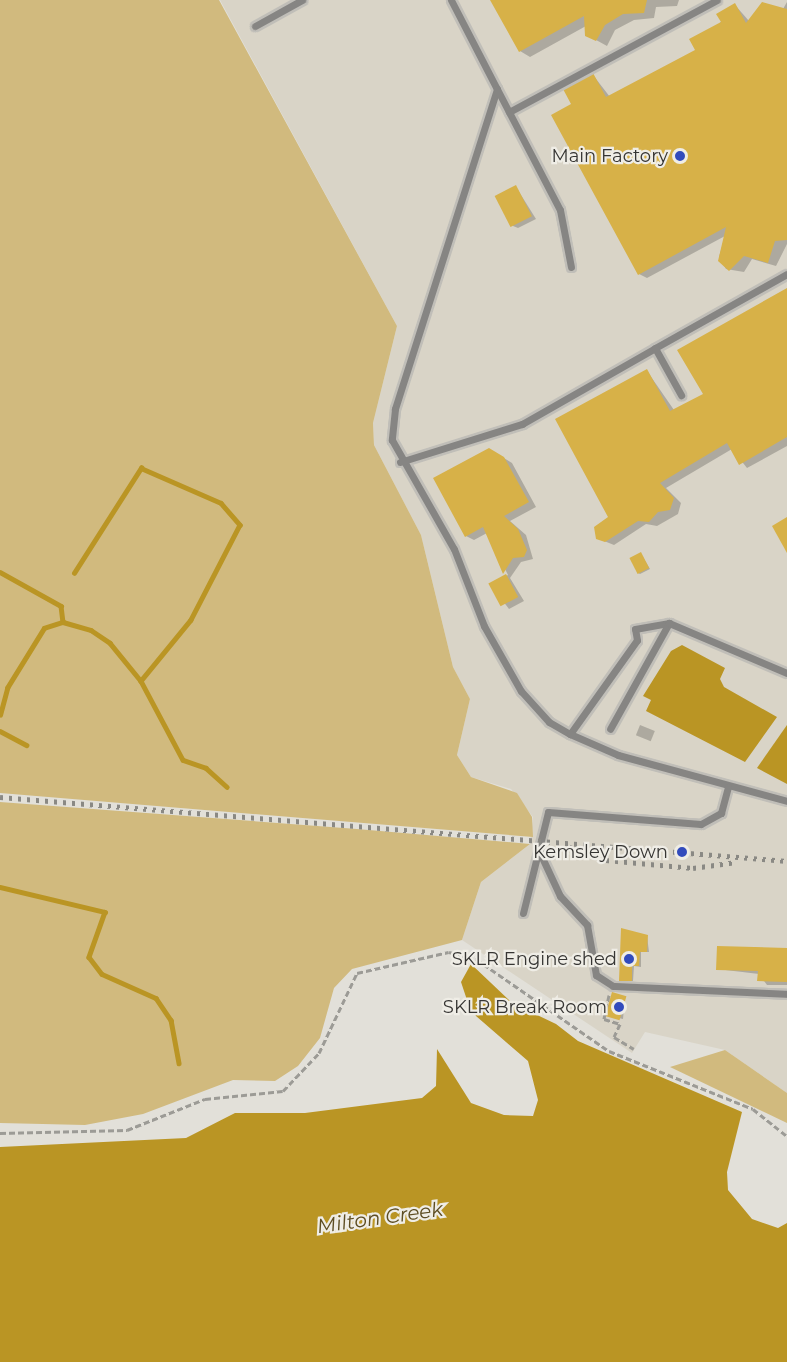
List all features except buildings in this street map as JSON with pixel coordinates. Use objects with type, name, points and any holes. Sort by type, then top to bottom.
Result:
[{"type":"lane","points":[[255,26],[302,0]]},
{"type":"lane","points":[[450,0],[560,210],[571,267]]},
{"type":"lane","points":[[509,112],[717,0]]},
{"type":"lane","points":[[497,89],[395,409],[392,440],[400,462],[454,549],[476,612],[521,691],[544,718],[570,734],[618,756],[787,801]]},
{"type":"lane","points":[[400,462],[522,424],[787,274]]},
{"type":"lane","points":[[655,348],[681,395]]},
{"type":"lane","points":[[570,734],[637,640],[635,629],[669,623],[787,673]]},
{"type":"lane","points":[[610,729],[669,623]]},
{"type":"lane","points":[[523,913],[549,812],[701,824],[720,814],[728,787]]},
{"type":"lane","points":[[539,850],[560,896],[587,925],[596,975],[611,984],[787,994]]},
{"type":"path","points":[[0,1133],[127,1130],[205,1099],[283,1091],[320,1053],[357,973],[449,952],[476,959],[615,1054],[753,1109],[787,1136]]},
{"type":"path","points":[[611,984],[604,1019],[620,1024],[614,1037],[634,1049]]},
{"type":"shaded area","points":[[0,0],[219,0],[397,326],[373,423],[374,445],[421,535],[453,667],[470,699],[457,755],[471,777],[517,793],[532,817],[533,837],[0,793]]},
{"type":"shaded area","points":[[220,0],[787,0],[787,1093],[725,1050],[645,1032],[632,1053],[462,940],[481,882],[530,844],[533,817],[511,789],[471,777],[457,755],[470,699],[453,667],[421,535],[374,445],[373,423],[397,326]]},
{"type":"shaded area","points":[[0,802],[530,844],[481,882],[462,940],[352,969],[334,988],[320,1038],[298,1066],[275,1081],[233,1080],[143,1114],[85,1125],[0,1123]]},
{"type":"shaded area","points":[[725,1050],[787,1093],[787,1123],[670,1067]]},
{"type":"water","points":[[682,645],[725,668],[720,679],[724,687],[777,717],[745,762],[646,711],[651,700],[643,696],[671,651]]},
{"type":"water","points":[[787,725],[787,784],[757,768]]},
{"type":"water","name":"Milton Creek","points":[[471,964],[512,1003],[556,1024],[578,1041],[742,1112],[727,1172],[728,1190],[752,1219],[778,1228],[787,1223],[787,1362],[0,1362],[0,1147],[186,1138],[235,1113],[305,1113],[422,1098],[436,1086],[437,1049],[471,1103],[504,1115],[533,1116],[538,1100],[528,1061],[476,1016],[468,1003],[461,982]]},
{"type":"waterway","points":[[74,573],[141,468],[221,503],[240,525],[191,620],[141,681]]},
{"type":"waterway","points":[[0,572],[61,606],[63,622]]},
{"type":"waterway","points":[[0,715],[7,688],[44,628],[63,622],[91,630],[110,643],[141,681],[183,760],[206,768],[227,787]]},
{"type":"waterway","points":[[0,731],[26,745]]},
{"type":"waterway","points":[[0,887],[105,912],[89,957],[102,974],[156,998],[171,1020],[179,1063]]},
{"type":"railway","points":[[0,797],[787,861]]},
{"type":"railway","points":[[569,847],[606,860],[693,868],[737,862]]},
{"type":"place","name":"Main Factory","points":[[680,156]]},
{"type":"place","name":"Kemsley Down","points":[[682,852]]},
{"type":"place","name":"SKLR Engine shed","points":[[629,959]]},
{"type":"place","name":"SKLR Break Room","points":[[619,1007]]}]
